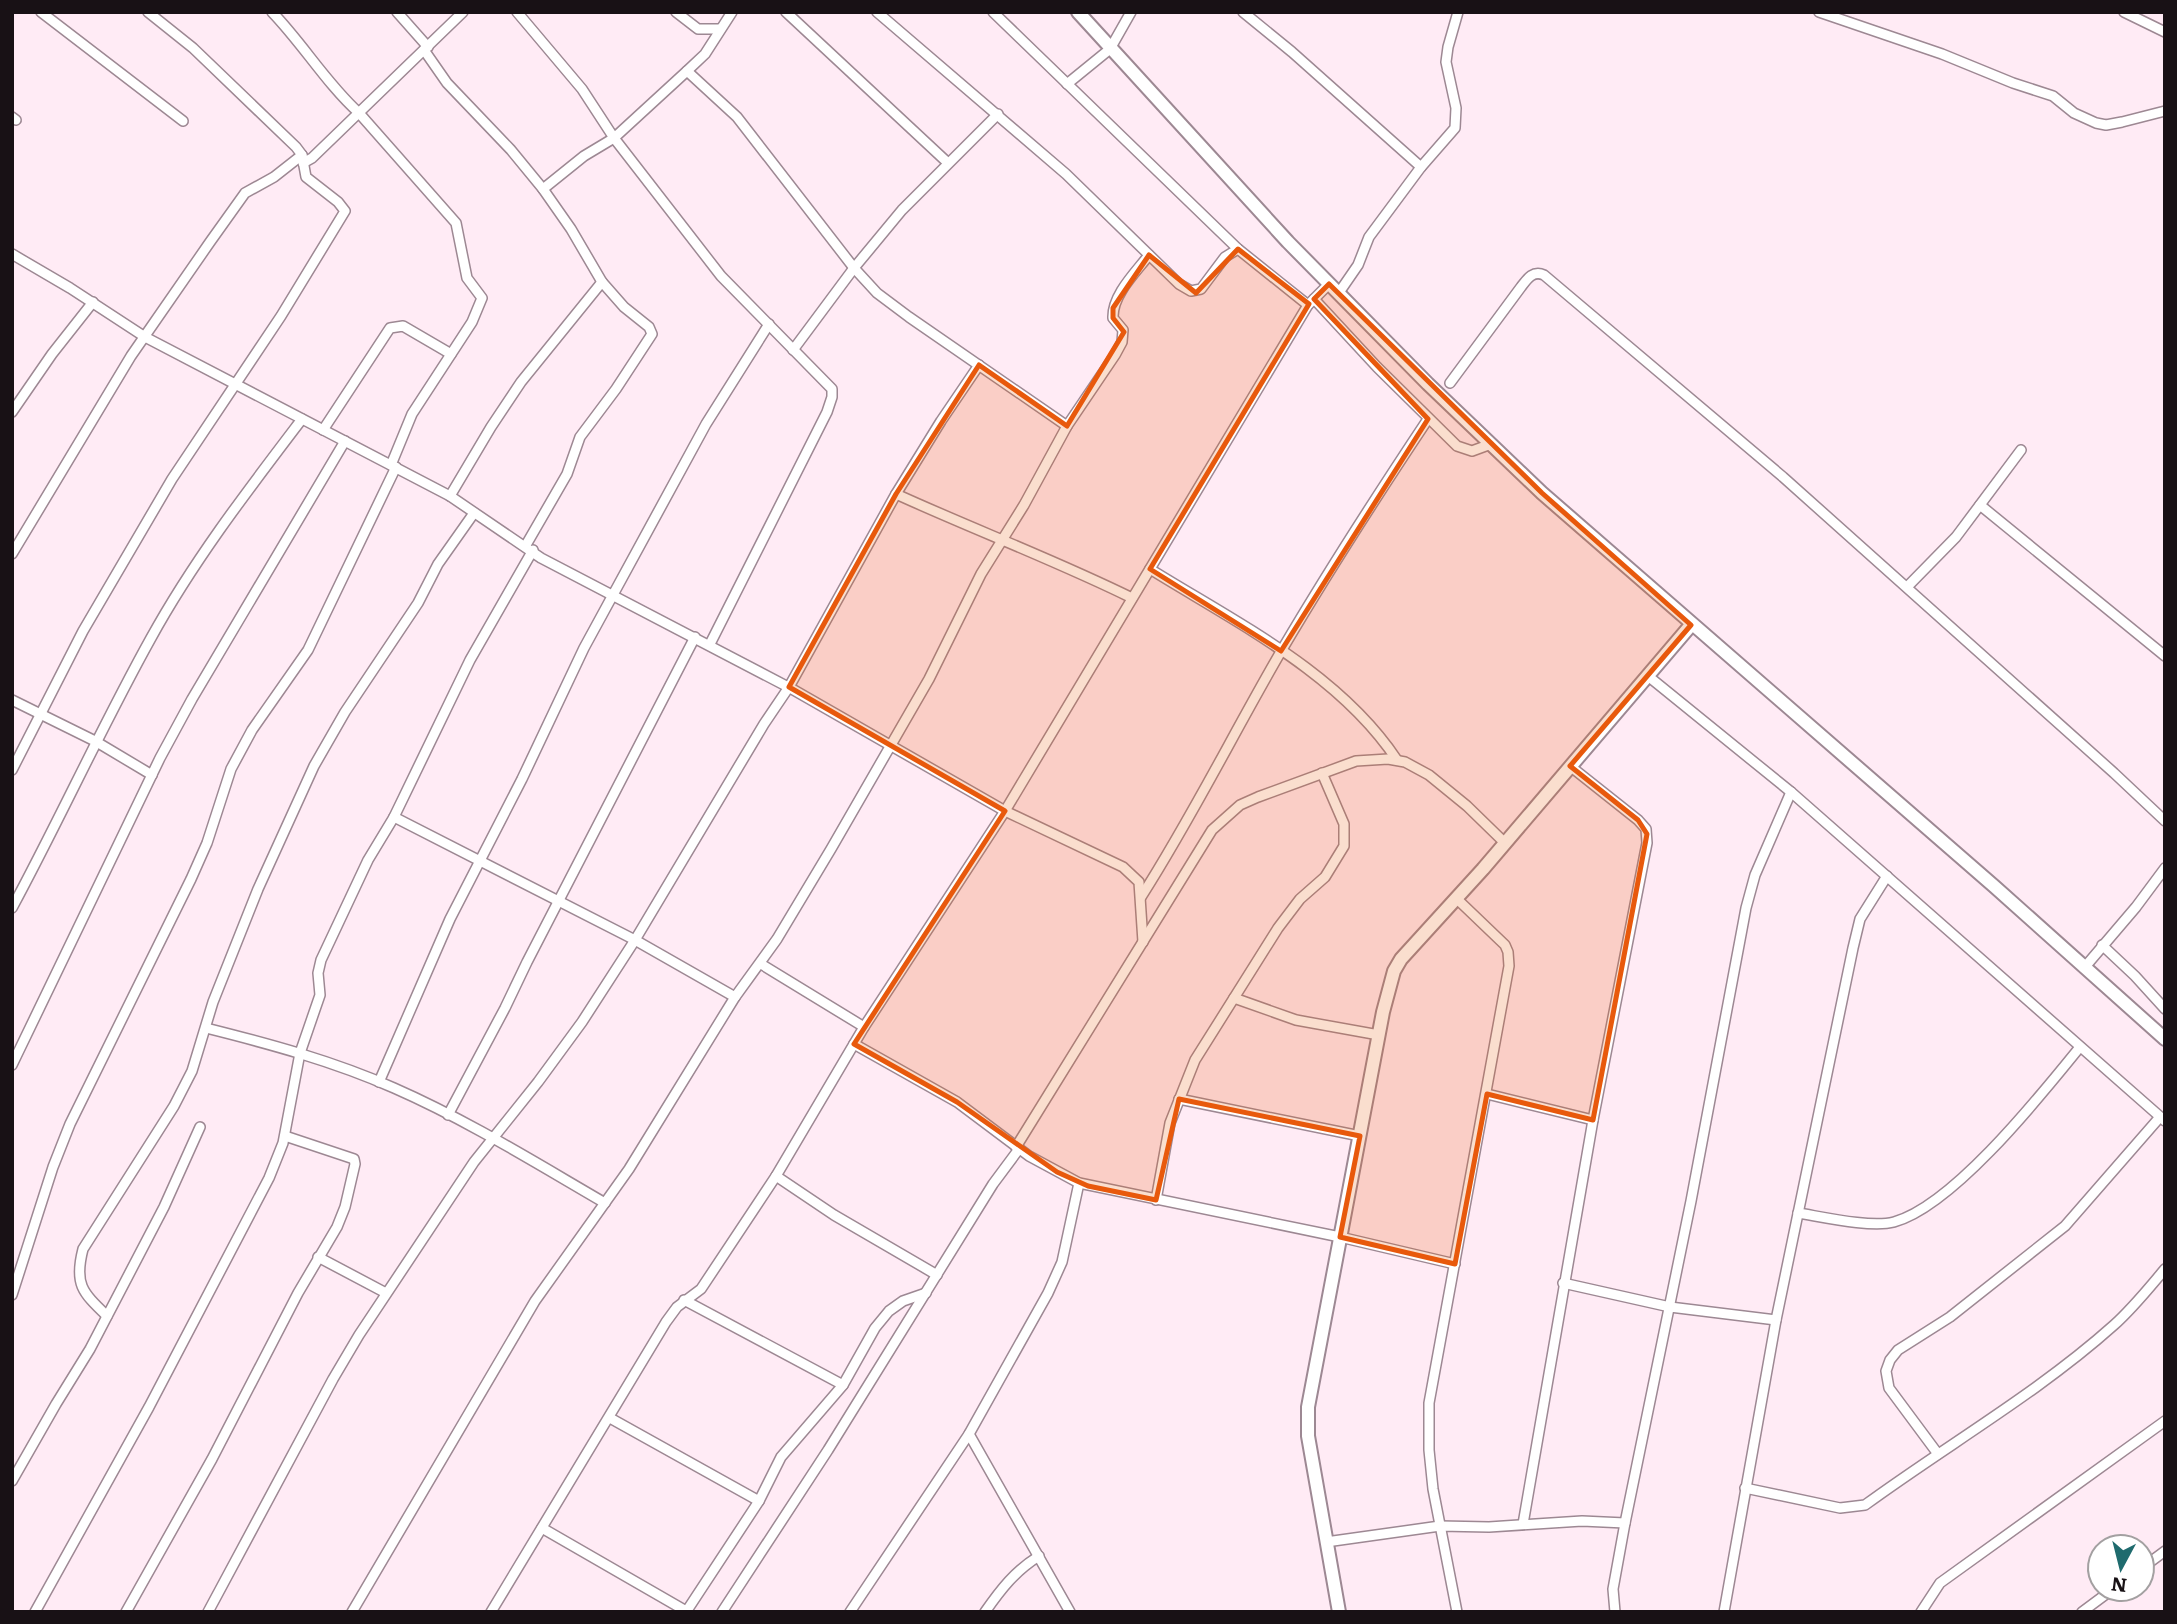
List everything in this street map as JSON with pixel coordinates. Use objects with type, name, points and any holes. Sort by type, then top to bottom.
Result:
[{"type":"street","points":[[41,12],[183,121]]},
{"type":"street","points":[[12,770],[83,631],[172,479],[237,384],[345,211],[338,202],[310,181],[304,172],[303,159],[193,48],[148,12]]},
{"type":"street","points":[[12,1296],[53,1167],[70,1124],[191,879],[207,843],[231,769],[252,730],[308,650],[394,466],[412,414],[472,322],[482,302],[481,295],[467,278],[458,229],[442,207],[337,91],[272,12]]},
{"type":"street","points":[[35,1612],[180,1349],[269,1178],[285,1136],[300,1053],[320,995],[318,973],[321,960],[368,860],[394,817],[470,660],[567,474],[580,437],[617,389],[652,334],[649,327],[624,307],[602,282],[571,229],[543,189],[511,150],[447,83],[426,49],[397,12]]},
{"type":"street","points":[[12,554],[145,337],[246,193],[303,159],[312,158],[463,12]]},
{"type":"street","points":[[517,12],[582,89],[614,138],[721,276],[830,384],[833,393],[830,404],[710,644]]},
{"type":"street","points":[[676,12],[698,29],[719,29]]},
{"type":"street","points":[[543,189],[584,156],[614,138],[687,71],[705,54],[732,12]]},
{"type":"street","points":[[786,12],[948,163]]},
{"type":"street","points":[[877,12],[1066,174],[1179,284],[1197,291],[1206,284],[1225,257],[1238,249]]},
{"type":"street","points":[[993,12],[1238,249],[1311,302],[1428,419],[1462,449],[1472,451],[1491,444]]},
{"type":"street","points":[[1078,12],[1338,294],[1542,493],[1995,887],[2165,1039]]},
{"type":"street","points":[[1067,84],[1110,49],[1131,12]]},
{"type":"street","points":[[1243,12],[1421,167]]},
{"type":"street","points":[[1338,294],[1358,265],[1369,237],[1456,124],[1456,108],[1446,62],[1458,12]]},
{"type":"street","points":[[1819,12],[2053,96],[2074,113],[2096,123],[2106,125],[2165,111]]},
{"type":"street","points":[[2124,12],[2165,32]]},
{"type":"street","points":[[687,71],[737,117],[854,268],[887,301],[1067,426]]},
{"type":"street","points":[[793,350],[854,268],[902,210],[998,114]]},
{"type":"street","points":[[12,254],[93,302],[145,337],[450,495],[541,558],[789,687],[1005,811],[1123,867],[1139,882],[1143,942]]},
{"type":"street","points":[[352,1612],[535,1301],[629,1169],[735,998],[761,964],[893,745],[981,574],[1067,426],[1122,342],[1123,330],[1113,318],[1114,308],[1130,278],[1149,255]]},
{"type":"street","points":[[1450,383],[1521,287],[1533,274],[1541,274],[1783,477],[2165,821]]},
{"type":"street","points":[[450,495],[521,382],[602,282]]},
{"type":"street","points":[[491,1612],[666,1322],[684,1300],[701,1289],[776,1176],[864,1027],[1005,811],[1311,302],[1329,284]]},
{"type":"street","points":[[12,412],[52,354],[93,302]]},
{"type":"street","points":[[379,1082],[450,919],[482,861],[611,595],[706,424],[769,324]]},
{"type":"street","points":[[323,430],[390,328],[403,326],[451,354]]},
{"type":"street","points":[[208,1612],[333,1379],[386,1293],[492,1138],[582,1022],[635,940],[764,723],[789,687],[896,494],[979,366]]},
{"type":"street","points":[[12,908],[95,741],[152,636],[200,557],[302,419]]},
{"type":"street","points":[[1140,898],[1191,817],[1281,651],[1352,534],[1428,419]]},
{"type":"street","points":[[12,1065],[152,775],[192,699],[345,441]]},
{"type":"street","points":[[1907,587],[1948,546],[2021,450]]},
{"type":"street","points":[[896,494],[1063,565],[1132,598]]},
{"type":"street","points":[[1980,505],[2165,656]]},
{"type":"street","points":[[107,1316],[82,1290],[78,1270],[83,1249],[174,1106],[192,1071],[213,1002],[258,890],[314,766],[345,712],[418,603],[438,564],[474,513]]},
{"type":"street","points":[[1150,569],[1281,651],[1336,693],[1368,721],[1397,760]]},
{"type":"street","points":[[1339,1612],[1308,1436],[1308,1407],[1379,1035],[1394,971],[1419,937],[1457,899],[1691,625]]},
{"type":"street","points":[[448,1115],[695,637]]},
{"type":"street","points":[[1648,676],[1791,792],[2162,1119],[2065,1226],[1950,1317],[1898,1350],[1890,1360],[1886,1371],[1889,1388],[1938,1454]]},
{"type":"street","points":[[12,700],[95,741],[152,775]]},
{"type":"street","points":[[722,1612],[821,1461],[1018,1148],[1212,830],[1225,817],[1240,805],[1356,761],[1397,760],[1415,766],[1439,782],[1505,843]]},
{"type":"street","points":[[1523,1524],[1563,1283],[1647,834],[1638,820],[1570,766]]},
{"type":"street","points":[[1156,1200],[1170,1123],[1195,1060],[1278,928],[1300,899],[1325,877],[1344,846],[1344,824],[1322,774]]},
{"type":"street","points":[[1615,1612],[1613,1589],[1625,1523],[1670,1307],[1746,908],[1755,875],[1791,792]]},
{"type":"street","points":[[394,817],[635,940],[735,998]]},
{"type":"street","points":[[2084,968],[2165,868]]},
{"type":"street","points":[[1724,1612],[1776,1320],[1856,934],[1866,908],[1886,876]]},
{"type":"street","points":[[1457,899],[1497,935],[1508,952],[1509,966],[1429,1414],[1429,1450],[1440,1526],[1457,1612]]},
{"type":"street","points":[[2102,945],[2165,1009]]},
{"type":"street","points":[[761,964],[864,1027]]},
{"type":"street","points":[[1234,998],[1296,1020],[1379,1035]]},
{"type":"street","points":[[206,1028],[300,1053],[379,1082],[492,1138],[605,1203]]},
{"type":"street","points":[[854,1044],[957,1102],[1018,1148],[1079,1183],[1340,1237],[1455,1264]]},
{"type":"street","points":[[1798,1213],[1884,1223],[1908,1216],[1925,1207],[1949,1189],[2001,1138],[2080,1047]]},
{"type":"street","points":[[1487,1094],[1593,1120]]},
{"type":"street","points":[[1179,1099],[1360,1136]]},
{"type":"street","points":[[12,1481],[56,1404],[79,1370],[164,1208],[200,1127]]},
{"type":"street","points":[[126,1612],[212,1459],[345,1208],[355,1162],[349,1156],[285,1136]]},
{"type":"street","points":[[776,1176],[834,1215],[937,1275]]},
{"type":"street","points":[[850,1612],[969,1434],[1057,1276],[1079,1183]]},
{"type":"street","points":[[318,1257],[386,1293]]},
{"type":"street","points":[[1745,1488],[1840,1508],[1865,1505],[2093,1343],[2132,1307],[2165,1269]]},
{"type":"street","points":[[1563,1283],[1670,1307],[1776,1320]]},
{"type":"street","points":[[542,1528],[686,1611],[759,1501],[780,1457],[843,1385],[875,1328],[889,1311],[913,1296],[926,1293]]},
{"type":"street","points":[[684,1300],[843,1385]]},
{"type":"street","points":[[610,1418],[759,1501]]},
{"type":"street","points":[[1921,1612],[1940,1583],[2165,1421]]},
{"type":"street","points":[[969,1434],[1070,1612]]},
{"type":"street","points":[[1326,1542],[1440,1526],[1581,1521],[1625,1523]]},
{"type":"street","points":[[985,1612],[1009,1579],[1039,1556]]},
{"type":"highlighted area","points":[[1238,249],[1309,304],[1150,569],[1281,651],[1428,419],[1314,299],[1329,284],[1542,493],[1691,625],[1570,766],[1638,820],[1647,834],[1593,1120],[1487,1094],[1455,1264],[1340,1237],[1360,1136],[1179,1099],[1156,1200],[1088,1186],[1057,1172],[957,1102],[854,1044],[1005,811],[789,687],[896,494],[979,365],[1067,426],[1124,332],[1113,318],[1113,308],[1149,255],[1196,293]]}]
